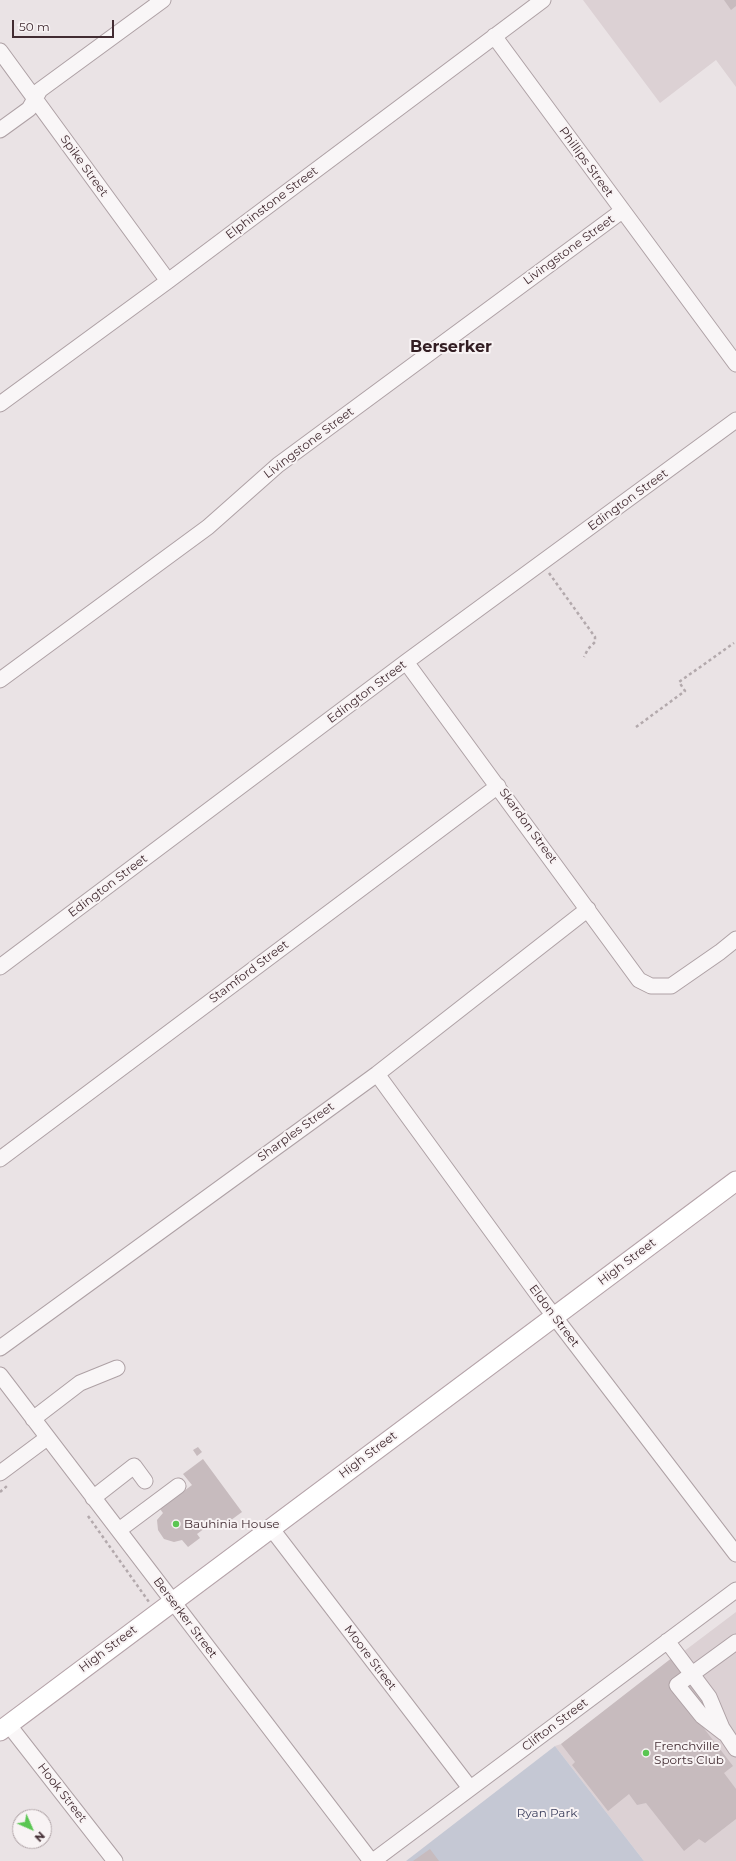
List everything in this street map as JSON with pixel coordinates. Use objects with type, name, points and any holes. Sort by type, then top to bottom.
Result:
[{"type":"main road","name":"High Street","points":[[4,1728],[736,1181]]},
{"type":"street","points":[[0,130],[29,109],[40,90],[163,0]]},
{"type":"street","name":"Elphinstone Street","points":[[0,404],[168,281],[543,0]]},
{"type":"street","name":"Phillips Street","points":[[494,36],[736,364]]},
{"type":"street","name":"Spike Street","points":[[0,51],[168,281]]},
{"type":"street","name":"Livingstone Street","points":[[0,680],[208,527],[278,465],[622,211]]},
{"type":"street","name":"Edington Street","points":[[0,967],[406,662],[736,420]]},
{"type":"street","name":"Skardon Street","points":[[406,662],[640,980],[651,986],[671,986],[736,939]]},
{"type":"street","name":"Stamford Street","points":[[0,1159],[498,786]]},
{"type":"street","name":"Sharples Street","points":[[0,1348],[376,1074],[588,909]]},
{"type":"street","name":"Eldon Street","points":[[376,1074],[554,1316],[736,1554]]},
{"type":"street","points":[[33,1419],[80,1383],[117,1368]]},
{"type":"street","name":"Berserker Street","points":[[0,1375],[372,1861]]},
{"type":"street","points":[[0,1474],[47,1438]]},
{"type":"street","points":[[93,1498],[134,1466],[145,1481]]},
{"type":"street","points":[[119,1530],[178,1486]]},
{"type":"street","name":"Moore Street","points":[[271,1528],[470,1788]]},
{"type":"street","name":"Clifton Street","points":[[372,1861],[736,1590]]},
{"type":"street","points":[[667,1642],[712,1702],[724,1733],[736,1749]]},
{"type":"street","points":[[692,1674],[736,1642]]},
{"type":"street","name":"Hook Street","points":[[4,1728],[116,1861]]},
{"type":"path","points":[[542,563],[595,637],[594,642],[584,657]]},
{"type":"path","points":[[636,727],[685,691],[679,682],[734,643]]},
{"type":"path","points":[[87,1514],[149,1602]]},
{"type":"shaded area","points":[[583,0],[736,0],[736,87],[716,60],[660,103]]},
{"type":"shaded area","name":"Frenchville Sports Club","points":[[736,1612],[736,1861],[644,1861],[555,1746],[561,1744]]},
{"type":"green space","name":"Ryan Park","points":[[555,1746],[644,1861],[406,1861]]},
{"type":"building","points":[[724,0],[736,0],[736,6],[731,10]]},
{"type":"building","points":[[198,1447],[202,1452],[197,1456],[193,1450]]},
{"type":"building","points":[[203,1459],[242,1512],[223,1526],[217,1519],[197,1534],[200,1538],[188,1547],[182,1540],[174,1542],[164,1539],[158,1530],[157,1520],[163,1513],[160,1509],[192,1485],[183,1474]]},
{"type":"building","name":"Frenchville Sports Club","points":[[673,1657],[714,1711],[699,1722],[733,1766],[724,1773],[736,1789],[736,1819],[705,1843],[699,1839],[684,1851],[646,1803],[637,1805],[629,1794],[608,1811],[572,1765],[575,1762],[561,1744]]},
{"type":"building","points":[[430,1849],[439,1861],[413,1861]]},
{"type":"place","name":"Bauhinia House","points":[[176,1524]]},
{"type":"place","name":"Frenchville Sports Club","points":[[646,1753]]},
{"type":"district","name":"Berserker","points":[[451,347]]}]
